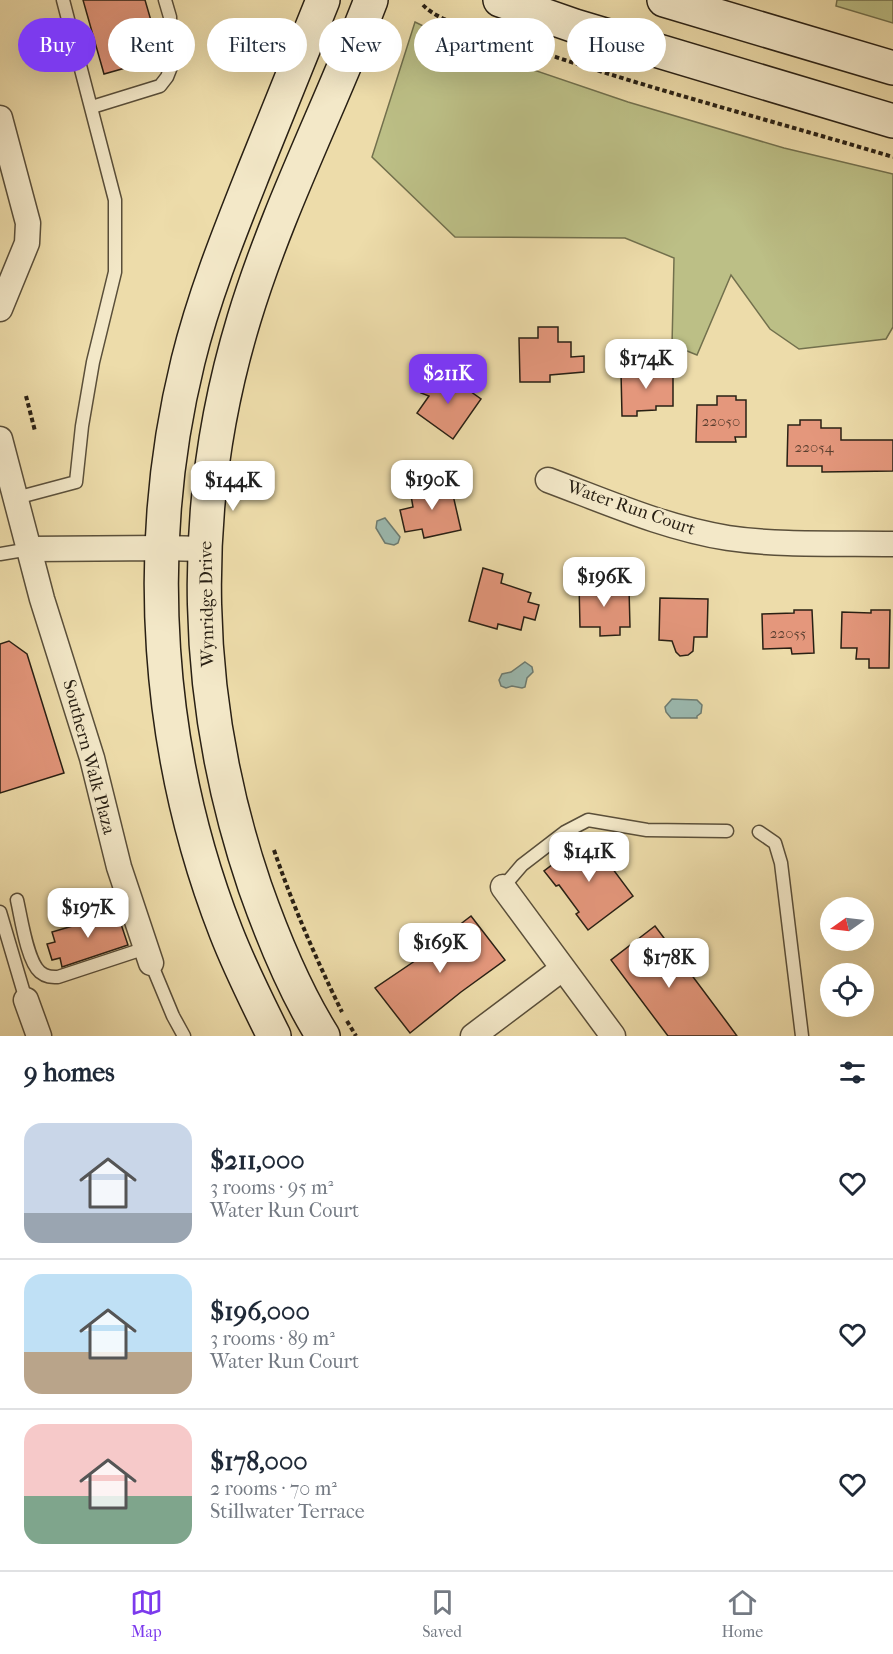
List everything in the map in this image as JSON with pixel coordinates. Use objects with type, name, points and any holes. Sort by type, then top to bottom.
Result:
[{"type":"street","points":[[274,1036],[226,933],[204,869],[189,815],[177,757],[162,645],[163,548],[166,490],[175,427],[188,362],[203,307],[231,228],[323,0]]},
{"type":"street","name":"Wynridge Drive","points":[[323,1036],[290,974],[264,913],[229,799],[210,690],[205,629],[204,549],[210,483],[225,389],[245,317],[279,222],[371,0]]},
{"type":"street","points":[[500,0],[596,32],[893,121]]},
{"type":"street","points":[[664,0],[893,68]]},
{"type":"street","points":[[0,118],[28,224],[27,243],[0,309]]},
{"type":"street","name":"Southern Walk Plaza","points":[[0,439],[42,599],[93,758],[118,867],[148,956]]},
{"type":"street","name":"Water Run Court","points":[[548,480],[653,520],[727,538],[771,543],[893,544]]},
{"type":"street","points":[[30,549],[204,549]]},
{"type":"street","points":[[503,886],[612,1036]]},
{"type":"street","points":[[473,1036],[562,969]]},
{"type":"street","points":[[26,1000],[39,1036]]},
{"type":"lane","points":[[16,498],[76,482],[82,426],[93,362],[115,272],[115,200],[63,0]]},
{"type":"lane","points":[[92,107],[160,86],[167,77],[171,67],[170,17],[165,0]]},
{"type":"lane","points":[[0,554],[30,549]]},
{"type":"lane","points":[[503,886],[522,865],[579,823],[588,820],[647,830],[727,831]]},
{"type":"lane","points":[[759,832],[775,843],[781,863],[802,1036]]},
{"type":"lane","points":[[16,900],[33,963],[39,972],[49,977],[58,977],[148,956],[173,1016],[184,1036]]},
{"type":"lane","points":[[0,912],[26,1000]]},
{"type":"path","points":[[423,5],[447,20],[536,51],[893,157]]},
{"type":"path","points":[[26,396],[35,431]]},
{"type":"path","points":[[271,841],[289,896],[314,955],[356,1036]]},
{"type":"green space","points":[[837,0],[893,0],[893,23],[836,6]]},
{"type":"green space","points":[[414,25],[414,72],[540,72],[628,102],[784,148],[893,174],[893,327],[886,339],[799,349],[770,329],[731,275],[697,355],[672,345],[674,258],[625,238],[455,237],[372,157],[399,72],[402,72],[402,63]]},
{"type":"water","points":[[385,518],[400,537],[398,543],[394,545],[385,543],[376,528],[377,521]]},
{"type":"water","points":[[525,662],[532,667],[533,672],[527,678],[525,687],[501,686],[499,680],[502,674],[511,672]]},
{"type":"water","points":[[672,699],[697,700],[702,705],[701,713],[697,718],[671,718],[665,707]]},
{"type":"building","points":[[83,0],[145,0],[150,18],[108,18],[108,72],[111,72],[104,74],[96,46],[96,18],[88,18]]},
{"type":"building","points":[[538,327],[558,327],[558,342],[571,342],[571,357],[584,356],[584,372],[550,375],[550,382],[520,382],[519,338],[538,338]]},
{"type":"building","points":[[643,365],[663,365],[663,374],[673,374],[673,406],[656,406],[656,410],[637,411],[637,416],[622,416],[621,372],[643,372]]},
{"type":"building","points":[[434,376],[445,384],[450,377],[481,399],[453,439],[417,413],[429,396],[421,393]]},
{"type":"building","points":[[717,396],[736,396],[736,400],[746,400],[746,437],[735,437],[736,442],[696,442],[697,405],[717,405]]},
{"type":"building","points":[[800,420],[821,420],[821,428],[841,428],[841,440],[893,440],[893,471],[822,472],[822,466],[787,466],[788,425],[800,425]]},
{"type":"building","points":[[450,482],[461,530],[424,538],[422,529],[405,532],[400,510],[413,507],[410,490]]},
{"type":"building","points":[[483,568],[503,574],[501,583],[531,593],[528,602],[539,605],[535,620],[524,617],[521,630],[498,624],[497,629],[469,621]]},
{"type":"building","points":[[579,583],[601,583],[601,589],[629,588],[630,627],[620,627],[620,635],[600,636],[600,627],[580,627]]},
{"type":"building","points":[[660,598],[708,599],[707,637],[694,637],[693,651],[688,655],[680,656],[672,641],[659,640]]},
{"type":"building","points":[[794,610],[812,610],[814,653],[792,654],[791,648],[763,649],[762,614],[794,613]]},
{"type":"building","points":[[871,610],[890,610],[889,668],[869,668],[869,659],[856,659],[857,648],[841,648],[842,612],[871,613]]},
{"type":"building","points":[[9,641],[27,654],[64,773],[0,793],[0,644]]},
{"type":"building","points":[[589,837],[633,896],[588,930],[576,914],[579,912],[559,885],[556,886],[544,871]]},
{"type":"building","points":[[117,912],[128,945],[62,967],[60,958],[52,960],[47,944],[55,942],[52,932],[83,923],[81,915],[109,915]]},
{"type":"building","points":[[471,916],[505,960],[410,1033],[375,988],[434,948],[432,946]]},
{"type":"building","points":[[655,926],[737,1036],[668,1036],[611,960]]}]
